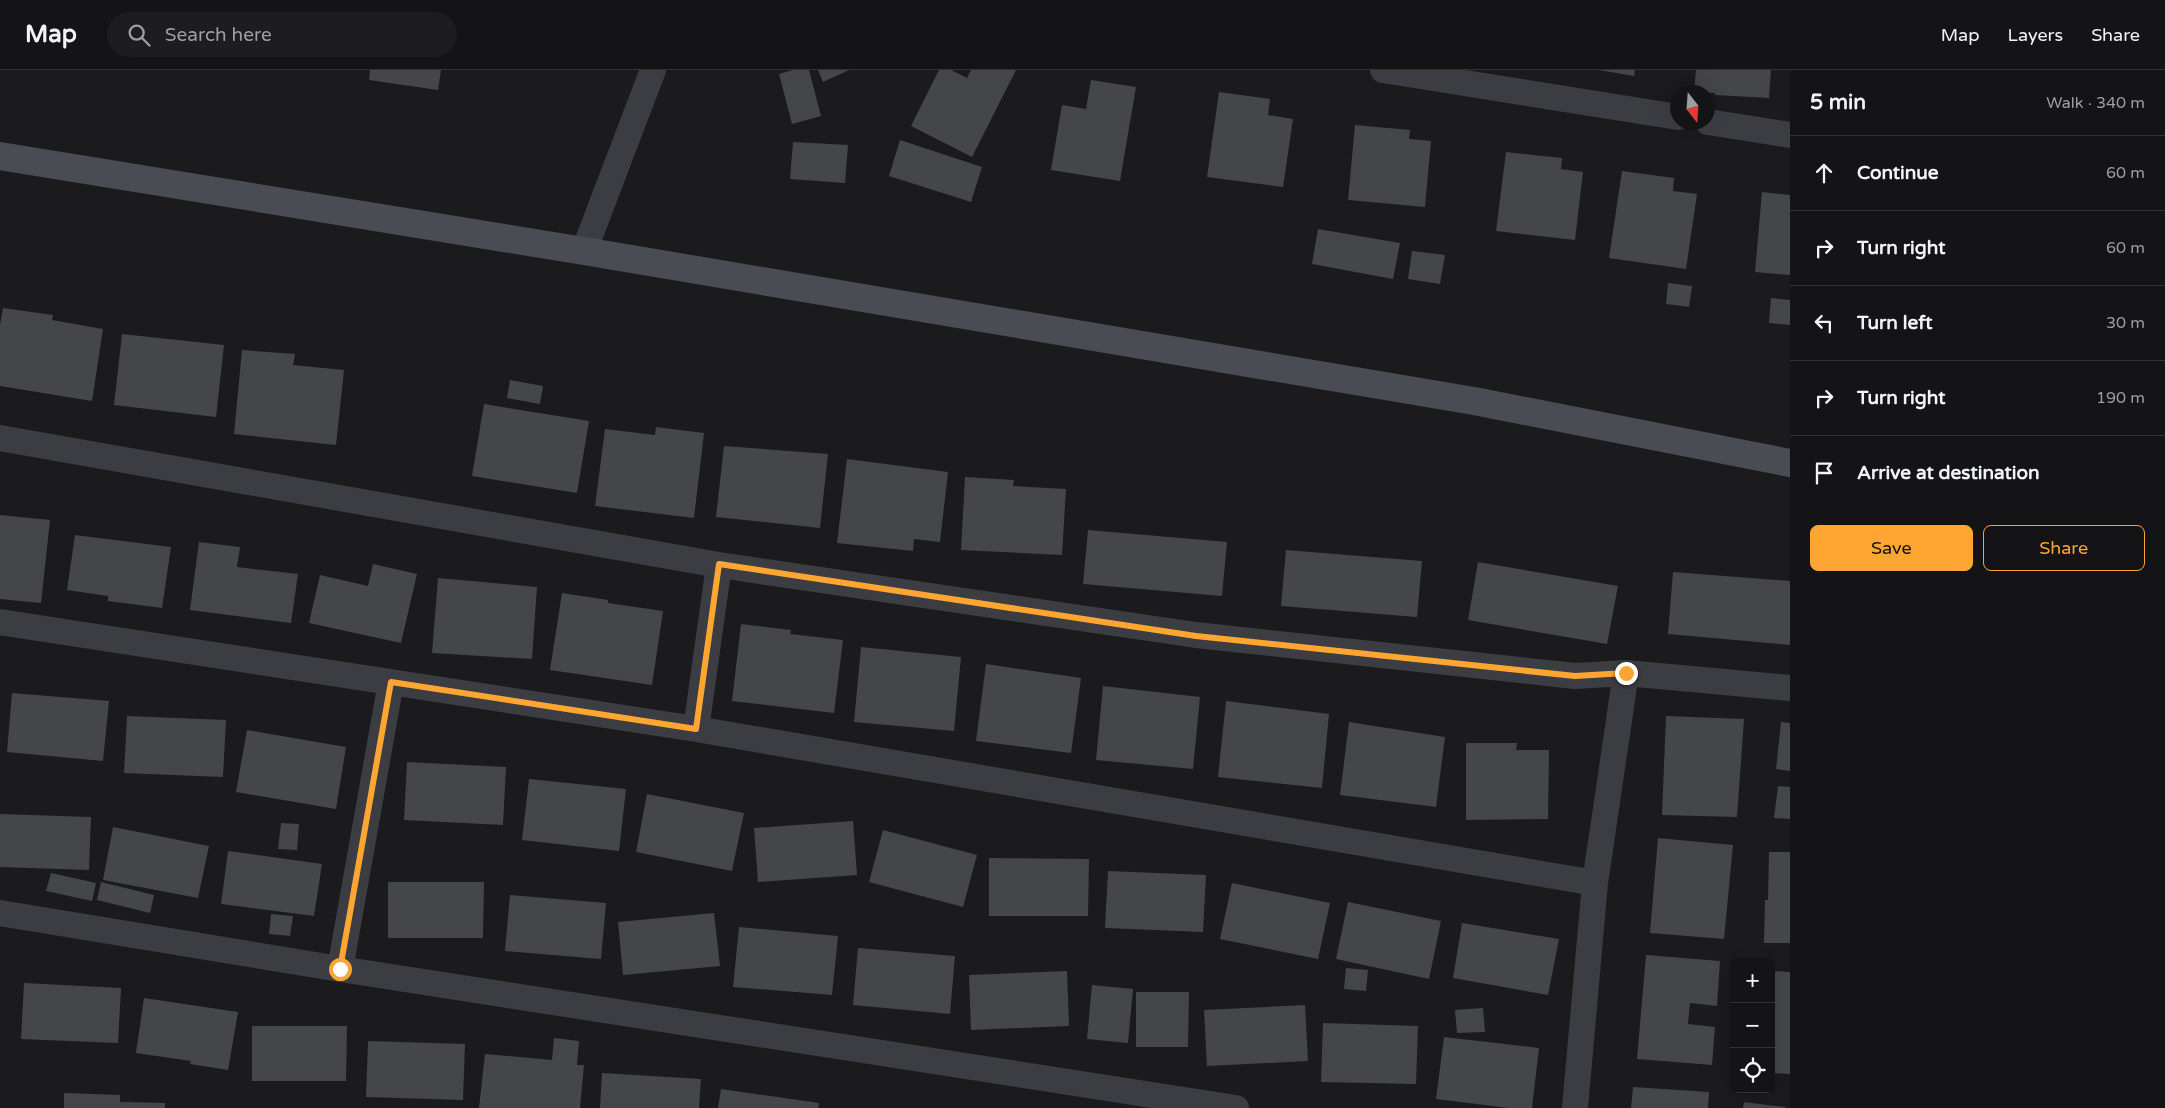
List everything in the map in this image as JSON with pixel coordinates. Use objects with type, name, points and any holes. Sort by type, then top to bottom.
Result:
[{"type":"street","points":[[584,251],[653,70]]},
{"type":"street","points":[[1383,70],[1670,116]]},
{"type":"street","points":[[1715,123],[1790,135]]},
{"type":"street","points":[[0,156],[584,251],[1474,401],[1790,463]]},
{"type":"street","points":[[0,438],[719,564],[1196,636],[1575,676],[1626,673],[1790,688]]},
{"type":"street","points":[[696,729],[719,564]]},
{"type":"street","points":[[0,622],[696,729],[1596,883]]},
{"type":"street","points":[[1574,1108],[1596,883],[1626,673]]},
{"type":"street","points":[[340,969],[391,682]]},
{"type":"street","points":[[0,913],[340,969],[1236,1108]]},
{"type":"building","points":[[370,70],[441,70],[438,90],[369,80]]},
{"type":"building","points":[[793,70],[809,70],[821,116],[792,124],[779,74]]},
{"type":"building","points":[[818,70],[849,70],[823,82]]},
{"type":"building","points":[[939,70],[951,70],[967,78],[971,70],[1016,70],[972,157],[911,126]]},
{"type":"building","points":[[1599,70],[1635,70],[1634,76]]},
{"type":"building","points":[[1696,70],[1771,70],[1769,98],[1715,95],[1715,85],[1695,85]]},
{"type":"building","points":[[1091,80],[1136,87],[1120,181],[1051,170],[1062,105],[1086,109]]},
{"type":"building","points":[[1219,92],[1270,99],[1268,115],[1293,119],[1283,187],[1207,177]]},
{"type":"building","points":[[1355,125],[1410,130],[1409,139],[1431,141],[1425,207],[1348,200]]},
{"type":"building","points":[[900,140],[982,167],[971,202],[889,176]]},
{"type":"building","points":[[793,142],[848,145],[845,183],[790,179]]},
{"type":"building","points":[[1506,152],[1562,158],[1561,169],[1583,172],[1575,240],[1496,231]]},
{"type":"building","points":[[1622,171],[1674,178],[1673,191],[1697,194],[1686,269],[1609,258]]},
{"type":"building","points":[[1762,192],[1790,195],[1790,275],[1755,272]]},
{"type":"building","points":[[1318,229],[1400,243],[1393,279],[1312,264]]},
{"type":"building","points":[[1412,251],[1445,255],[1440,284],[1408,279]]},
{"type":"building","points":[[1668,283],[1692,286],[1689,307],[1666,304]]},
{"type":"building","points":[[1771,298],[1790,300],[1790,325],[1769,323]]},
{"type":"building","points":[[3,308],[53,315],[52,320],[103,329],[92,401],[0,386],[0,325]]},
{"type":"building","points":[[122,334],[224,345],[216,417],[114,405]]},
{"type":"building","points":[[242,350],[295,354],[293,365],[344,370],[336,445],[234,434]]},
{"type":"building","points":[[510,380],[543,386],[540,404],[507,398]]},
{"type":"building","points":[[484,404],[589,421],[577,493],[472,476]]},
{"type":"building","points":[[656,427],[704,433],[694,518],[595,506],[605,429],[655,435]]},
{"type":"building","points":[[724,446],[828,454],[820,528],[716,517]]},
{"type":"building","points":[[847,459],[948,472],[940,542],[914,539],[913,551],[837,543]]},
{"type":"building","points":[[965,477],[1014,480],[1013,486],[1066,489],[1062,555],[961,550]]},
{"type":"building","points":[[0,515],[50,520],[41,603],[0,599]]},
{"type":"building","points":[[1088,530],[1227,542],[1222,596],[1083,584]]},
{"type":"building","points":[[75,535],[171,547],[162,608],[108,601],[108,596],[67,590]]},
{"type":"building","points":[[199,542],[240,547],[237,567],[298,574],[291,623],[190,610]]},
{"type":"building","points":[[1286,550],[1422,561],[1417,617],[1281,606]]},
{"type":"building","points":[[1478,562],[1618,586],[1607,644],[1468,620]]},
{"type":"building","points":[[373,564],[417,574],[401,643],[309,623],[320,575],[368,586]]},
{"type":"building","points":[[1673,572],[1790,581],[1790,645],[1668,634]]},
{"type":"building","points":[[438,578],[537,587],[532,659],[432,653]]},
{"type":"building","points":[[562,593],[608,600],[608,603],[663,611],[652,685],[550,670]]},
{"type":"building","points":[[741,624],[791,630],[790,634],[843,640],[834,713],[732,701]]},
{"type":"building","points":[[861,647],[961,657],[954,731],[854,722]]},
{"type":"building","points":[[986,664],[1081,678],[1071,753],[976,741]]},
{"type":"building","points":[[1103,686],[1200,697],[1193,769],[1096,760]]},
{"type":"building","points":[[12,693],[109,701],[103,761],[7,752]]},
{"type":"building","points":[[1226,701],[1329,714],[1322,788],[1218,777]]},
{"type":"building","points":[[127,716],[226,720],[223,777],[124,773]]},
{"type":"building","points":[[1666,716],[1744,719],[1737,817],[1662,815]]},
{"type":"building","points":[[1349,722],[1445,737],[1436,807],[1340,795]]},
{"type":"building","points":[[1781,722],[1790,723],[1790,771],[1776,769]]},
{"type":"building","points":[[247,730],[346,747],[336,809],[236,792]]},
{"type":"building","points":[[1466,743],[1517,743],[1516,750],[1549,750],[1548,819],[1466,820]]},
{"type":"building","points":[[407,762],[506,767],[503,825],[404,820]]},
{"type":"building","points":[[529,779],[626,789],[619,851],[522,840]]},
{"type":"building","points":[[1778,786],[1790,787],[1790,819],[1774,818]]},
{"type":"building","points":[[647,794],[744,813],[732,871],[636,852]]},
{"type":"building","points":[[0,814],[91,817],[89,870],[0,867]]},
{"type":"building","points":[[853,821],[857,875],[758,882],[754,828]]},
{"type":"building","points":[[281,823],[299,824],[297,850],[278,849]]},
{"type":"building","points":[[113,827],[209,846],[198,898],[103,880]]},
{"type":"building","points":[[883,830],[977,855],[963,907],[869,882]]},
{"type":"building","points":[[1658,838],[1733,845],[1724,939],[1650,933]]},
{"type":"building","points":[[228,851],[322,864],[314,916],[221,904]]},
{"type":"building","points":[[1769,852],[1790,852],[1790,943],[1764,943],[1765,900],[1768,900]]},
{"type":"building","points":[[989,858],[1089,859],[1088,916],[989,916]]},
{"type":"building","points":[[1108,871],[1206,875],[1203,932],[1105,928]]},
{"type":"building","points":[[51,873],[96,883],[92,901],[46,891]]},
{"type":"building","points":[[101,882],[154,895],[150,913],[97,900]]},
{"type":"building","points":[[388,882],[484,882],[483,938],[388,938]]},
{"type":"building","points":[[1232,883],[1330,903],[1318,959],[1220,939]]},
{"type":"building","points":[[510,895],[606,903],[601,959],[505,951]]},
{"type":"building","points":[[1348,902],[1441,921],[1429,979],[1336,959]]},
{"type":"building","points":[[714,913],[720,966],[623,975],[618,922]]},
{"type":"building","points":[[271,914],[293,916],[290,936],[269,934]]},
{"type":"building","points":[[1462,923],[1559,939],[1548,995],[1453,978]]},
{"type":"building","points":[[739,927],[838,936],[832,995],[733,987]]},
{"type":"building","points":[[858,948],[955,956],[950,1014],[853,1005]]},
{"type":"building","points":[[1646,955],[1720,961],[1717,1006],[1690,1003],[1688,1024],[1715,1027],[1712,1065],[1637,1059]]},
{"type":"building","points":[[1346,968],[1368,970],[1366,991],[1344,989]]},
{"type":"building","points":[[1067,971],[1069,1026],[971,1030],[969,975]]},
{"type":"building","points":[[1775,971],[1790,972],[1790,1074],[1775,1073]]},
{"type":"building","points":[[24,983],[121,988],[118,1043],[21,1039]]},
{"type":"building","points":[[1092,985],[1133,989],[1128,1043],[1087,1039]]},
{"type":"building","points":[[1136,992],[1189,992],[1188,1047],[1136,1047]]},
{"type":"building","points":[[144,998],[238,1012],[228,1070],[190,1064],[191,1061],[136,1053]]},
{"type":"building","points":[[1305,1005],[1308,1061],[1207,1066],[1204,1010]]},
{"type":"building","points":[[1483,1008],[1485,1032],[1457,1033],[1455,1010]]},
{"type":"building","points":[[1323,1023],[1418,1026],[1416,1084],[1321,1082]]},
{"type":"building","points":[[252,1026],[347,1026],[346,1081],[252,1081]]},
{"type":"building","points":[[1444,1037],[1539,1048],[1532,1108],[1509,1108],[1436,1099]]},
{"type":"building","points":[[554,1038],[579,1041],[577,1065],[584,1065],[580,1108],[479,1108],[485,1054],[552,1060]]},
{"type":"building","points":[[368,1041],[465,1044],[463,1100],[366,1097]]},
{"type":"building","points":[[602,1073],[701,1079],[699,1108],[600,1108]]},
{"type":"building","points":[[1633,1087],[1709,1092],[1708,1108],[1631,1108]]},
{"type":"building","points":[[721,1089],[819,1103],[818,1108],[718,1108]]},
{"type":"building","points":[[64,1093],[120,1095],[120,1102],[165,1103],[165,1108],[64,1108]]},
{"type":"building","points":[[1744,1102],[1785,1107],[1785,1108],[1743,1108]]},
{"type":"route","points":[[340,969],[391,682],[696,729],[719,564],[1196,636],[1575,676],[1626,673]]}]
